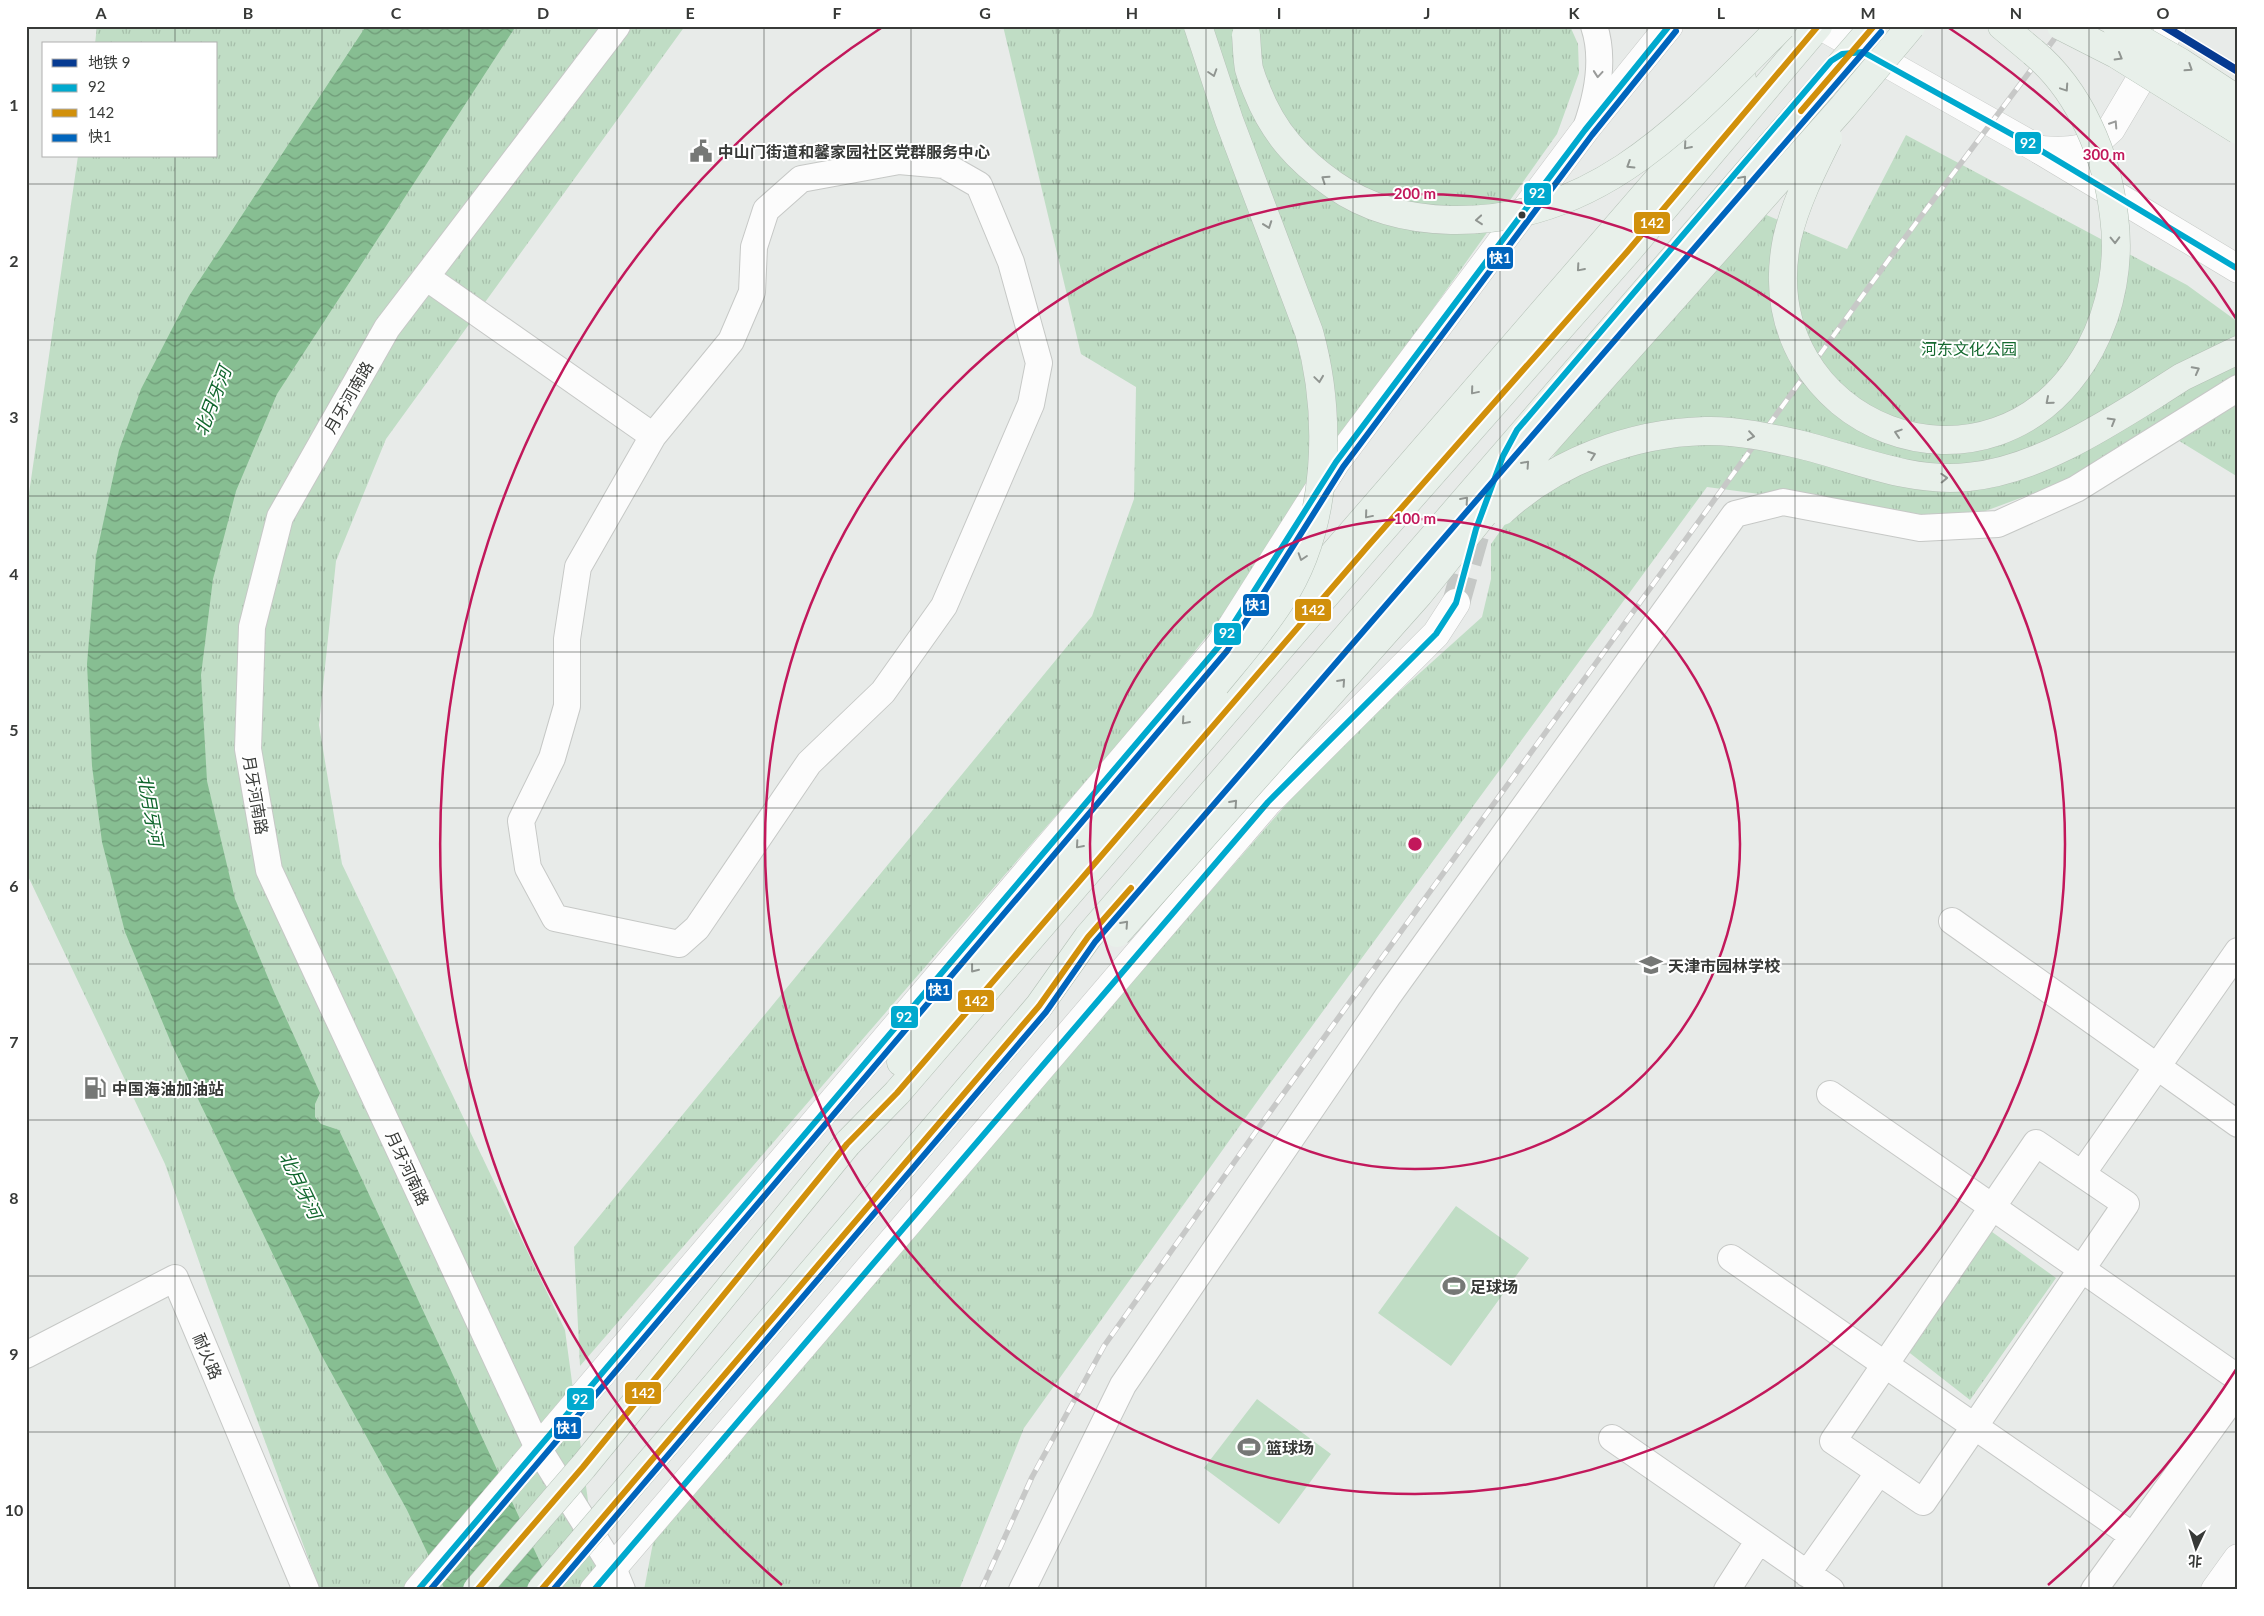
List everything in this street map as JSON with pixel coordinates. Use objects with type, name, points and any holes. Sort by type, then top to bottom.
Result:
[{"type":"highway","points":[[847,1144],[883,1084],[994,943],[1216,684],[1282,600],[1299,567],[1317,508],[1324,453],[1320,390],[1315,355],[1309,332],[1229,120],[1198,26]]},
{"type":"highway","points":[[1246,26],[1249,70],[1268,116],[1292,151],[1314,172],[1344,192],[1378,208],[1420,218],[1475,220],[1513,215],[1549,206],[1609,178],[1644,156],[1692,115],[1783,26]]},
{"type":"highway","points":[[1216,684],[1295,601],[1617,225],[1713,116],[1783,26]]},
{"type":"highway","points":[[477,1590],[583,1467],[847,1144],[897,1093],[1368,546],[1627,252],[1819,26]]},
{"type":"highway","points":[[541,1590],[1039,1006],[1088,937],[1874,26]]},
{"type":"highway","points":[[1039,1006],[1100,951],[1420,594],[1503,490],[1843,107],[1910,26]]},
{"type":"highway","points":[[1843,107],[1808,180],[1798,204],[1787,240],[1783,274],[1784,300],[1797,346],[1824,384],[1837,398],[1852,410],[1886,429],[1912,438],[1946,441],[1982,436],[2003,431],[2026,420],[2063,389],[2078,370],[2097,337],[2113,285],[2115,224],[2111,196],[2100,156],[2077,106],[2048,64],[2002,26]]},
{"type":"highway","points":[[2061,26],[2116,54],[2238,130]]},
{"type":"highway","points":[[2117,26],[2180,62],[2238,100]]},
{"type":"highway","points":[[1420,594],[1517,498],[1568,465],[1634,441],[1669,434],[1706,431],[1804,446],[1896,473],[1934,478],[1970,477],[2009,468],[2053,452],[2111,422],[2182,377],[2238,350]]},
{"type":"main road","points":[[423,1584],[1220,645],[1336,462],[1585,130],[1669,26]]},
{"type":"main road","points":[[1819,26],[2040,150],[2238,269]]},
{"type":"main road","points":[[2040,150],[2064,152],[2082,149],[2100,140],[2111,129],[2172,26]]},
{"type":"main road","points":[[594,1590],[617,1579],[1268,802],[1436,634],[1456,603]]},
{"type":"main road","points":[[2215,1590],[2238,1558]]},
{"type":"main road","points":[[2235,1590],[2238,1586]]},
{"type":"street","name":"月牙河南路","points":[[617,26],[388,328],[280,516],[252,627],[248,749],[269,870],[538,1448],[617,1579]]},
{"type":"street","points":[[1585,130],[1594,106],[1599,68],[1594,26]]},
{"type":"street","points":[[899,161],[944,165],[979,186],[1011,262],[1039,363],[1031,404],[944,606],[882,692],[809,763],[697,928],[678,944],[555,918],[528,868],[521,821],[552,758],[567,706],[567,639],[578,567],[653,436],[731,341],[752,292],[754,247],[766,210],[801,179],[899,161]]},
{"type":"street","points":[[426,277],[653,436]]},
{"type":"street","points":[[1022,1590],[1123,1385],[1388,996],[1735,514],[1783,502],[1920,528],[1998,524],[2076,489],[2238,388]]},
{"type":"street","points":[[1952,922],[2238,1124]]},
{"type":"street","points":[[2082,1174],[2238,951]]},
{"type":"street","points":[[1830,1094],[2238,1378]]},
{"type":"street","points":[[2036,1143],[2126,1204],[1924,1502],[1833,1441],[1992,1207],[2036,1143]]},
{"type":"street","points":[[1730,1258],[2133,1536]]},
{"type":"street","name":"耐火路","points":[[26,1355],[175,1278],[306,1590]]},
{"type":"street","points":[[2094,1590],[2238,1391]]},
{"type":"street","points":[[1612,1438],[1831,1590]]},
{"type":"street","points":[[1807,1574],[1879,1472]]},
{"type":"street","points":[[1727,1590],[1759,1540]]},
{"type":"green space","points":[[97,26],[685,26],[386,439],[336,561],[319,725],[342,864],[565,1330],[600,1590],[320,1590],[209,1290],[165,1164],[26,872],[26,514],[78,158],[218,158],[218,42],[95,42]]},
{"type":"green space","points":[[1003,26],[1570,26],[1578,44],[1579,73],[1557,134],[1354,420],[1228,610],[1149,708],[580,1366],[574,1247],[1092,616],[1134,499],[1136,387],[1081,354]]},
{"type":"green space","name":"河东文化公园","points":[[1906,135],[2187,285],[2238,322],[2238,477],[2163,431],[2102,468],[1980,513],[1940,518],[1707,487],[1274,1078],[1024,1428],[959,1590],[644,1590],[656,1527],[1332,752],[1482,617],[1491,579],[1491,544],[1562,444],[1764,214],[1847,249]]},
{"type":"green space","name":"足球场","points":[[1456,1206],[1529,1258],[1451,1366],[1378,1313]]},
{"type":"green space","points":[[1988,1229],[2056,1278],[1970,1400],[1906,1350]]},
{"type":"green space","points":[[1257,1399],[1331,1454],[1279,1524],[1204,1468]]},
{"type":"water","name":"北月牙河","points":[[366,26],[516,26],[277,394],[236,491],[213,579],[201,675],[207,781],[235,899],[274,992],[320,1093],[315,1104],[315,1117],[321,1124],[339,1130],[553,1590],[445,1590],[407,1510],[322,1356],[172,1045],[125,932],[102,842],[92,766],[87,664],[96,556],[119,450],[141,389],[189,296]]},
{"type":"tunnel","points":[[1456,603],[1480,518]]},
{"type":"railway","points":[[981,1590],[1032,1477],[1104,1346],[1262,1123],[1895,251],[2064,26]]},
{"type":"metro line","name":"9","points":[[2164,26],[2238,71]]},
{"type":"transit line","name":"92","points":[[418,1590],[1220,645],[1336,462],[1585,130],[1669,26]]},
{"type":"transit line","name":"142","points":[[477,1590],[583,1467],[847,1144],[897,1093],[1368,546],[1627,252],[1818,26]]},
{"type":"transit line","name":"142","points":[[1801,111],[1874,26]]},
{"type":"transit line","name":"快1","points":[[430,1590],[1227,651],[1343,467],[1592,135],[1676,31]]},
{"type":"transit line","name":"快1","points":[[553,1590],[1046,1012],[1095,942],[1881,32]]},
{"type":"transit line","name":"92","points":[[594,1590],[1268,802],[1436,634],[1456,603],[1476,529],[1503,456],[1517,430],[1831,61],[1842,54],[1863,52],[2040,150],[2238,269]]},
{"type":"transit line","name":"142","points":[[541,1590],[1039,1006],[1088,937],[1131,888]]},
{"type":"place","name":"中山门街道和馨家园社区党群服务中心","points":[[701,151]]},
{"type":"place","name":"天津市园林学校","points":[[1651,965]]},
{"type":"place","name":"中国海油加油站","points":[[95,1088]]},
{"type":"place","name":"足球场","points":[[1454,1286]]},
{"type":"place","name":"篮球场","points":[[1249,1447]]}]
